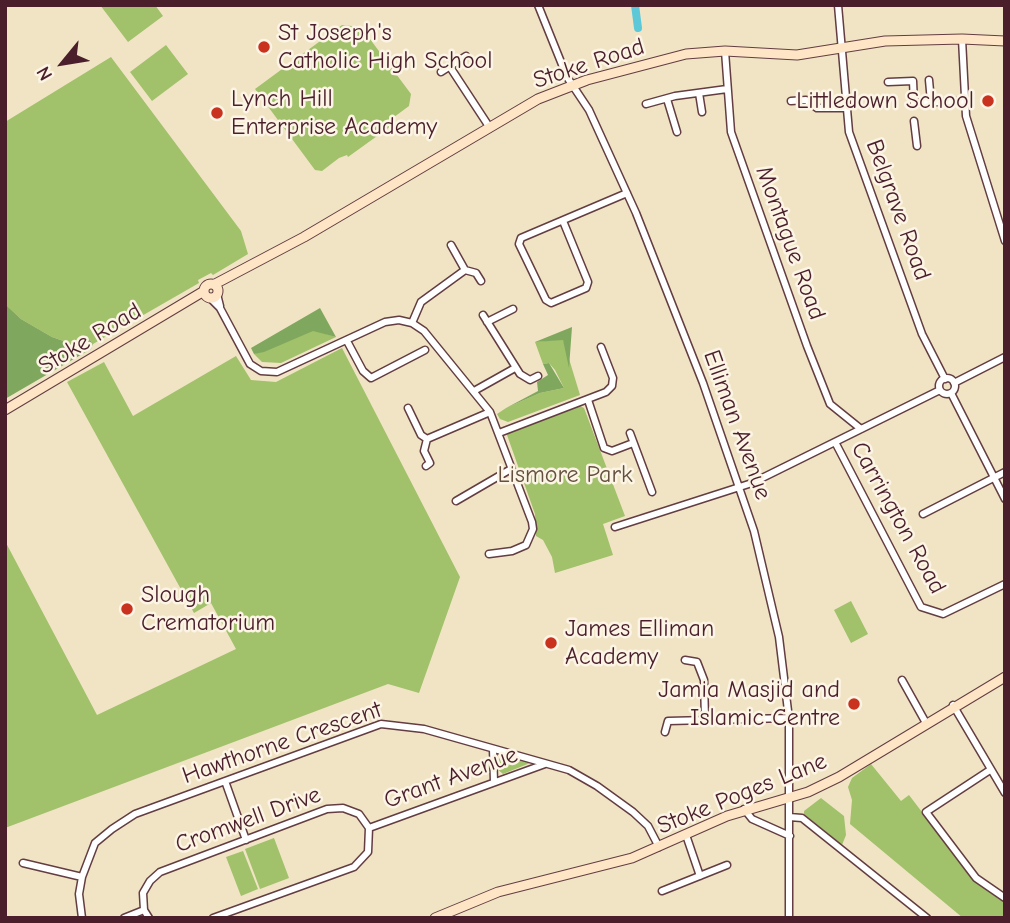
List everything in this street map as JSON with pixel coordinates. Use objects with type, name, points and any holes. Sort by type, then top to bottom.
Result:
[{"type":"main road","name":"Stoke Road","points":[[5,410],[194,299],[212,292],[538,99],[572,85],[686,54],[725,51],[797,55],[885,41],[962,38],[1005,41]]},
{"type":"main road","name":"Stoke Poges Lane","points":[[435,918],[498,892],[632,858],[744,809],[788,799],[839,777],[953,705],[1005,677]]},
{"type":"street","name":"Elliman Avenue","points":[[538,5],[572,85],[589,110],[627,193],[703,383],[740,488],[770,592],[789,718],[789,918]]},
{"type":"street","name":"Belgrave Road","points":[[838,5],[849,132],[922,334],[945,379]]},
{"type":"street","points":[[962,38],[966,117],[1005,241]]},
{"type":"street","name":"Montague Road","points":[[725,51],[732,137],[824,392],[830,404],[861,429]]},
{"type":"street","points":[[441,72],[466,56]]},
{"type":"street","points":[[450,67],[490,128]]},
{"type":"street","points":[[888,82],[913,80],[914,112]]},
{"type":"street","points":[[929,80],[931,102]]},
{"type":"street","points":[[646,104],[727,89]]},
{"type":"street","points":[[699,93],[702,112]]},
{"type":"street","points":[[667,99],[677,132]]},
{"type":"street","points":[[791,101],[806,100],[817,108],[845,108]]},
{"type":"street","points":[[914,103],[965,101]]},
{"type":"street","points":[[914,121],[917,146]]},
{"type":"street","points":[[563,221],[588,282],[586,288],[551,303],[546,300],[519,244],[521,238],[558,220],[563,221],[627,193]]},
{"type":"street","points":[[451,245],[465,270],[476,273],[481,281]]},
{"type":"street","points":[[412,323],[421,302],[465,270]]},
{"type":"street","points":[[212,292],[250,364],[261,371],[277,372],[385,322],[399,320],[412,323],[424,331],[490,412],[533,529],[526,545],[512,551],[489,554]]},
{"type":"street","points":[[487,322],[513,309]]},
{"type":"street","points":[[483,314],[514,368],[530,380],[538,376]]},
{"type":"street","points":[[347,341],[363,371],[372,378],[425,350]]},
{"type":"street","points":[[499,433],[573,403],[588,400],[612,386],[613,378],[601,347]]},
{"type":"street","points":[[1005,357],[954,383],[951,393],[1005,499]]},
{"type":"street","points":[[474,391],[514,368]]},
{"type":"street","points":[[940,390],[945,379],[954,383]]},
{"type":"street","points":[[615,527],[740,488],[940,390],[951,393]]},
{"type":"street","points":[[588,400],[604,448],[612,452],[634,443]]},
{"type":"street","points":[[408,408],[421,435],[427,439]]},
{"type":"street","points":[[427,439],[490,412]]},
{"type":"street","points":[[630,433],[652,492]]},
{"type":"street","points":[[426,466],[430,463],[424,451],[427,439]]},
{"type":"street","name":"Carrington Road","points":[[835,442],[920,607],[943,614],[1005,583]]},
{"type":"street","points":[[457,501],[511,469]]},
{"type":"street","points":[[923,514],[1005,472]]},
{"type":"street","points":[[685,660],[697,662],[704,680],[705,719]]},
{"type":"street","points":[[902,680],[926,723]]},
{"type":"street","points":[[953,705],[1005,793]]},
{"type":"street","points":[[665,732],[668,721],[789,718]]},
{"type":"street","name":"Hawthorne Crescent","points":[[82,918],[79,894],[82,877],[96,843],[112,828],[135,814],[381,724],[424,729],[569,771],[606,792],[648,826],[659,847]]},
{"type":"street","points":[[493,749],[494,782]]},
{"type":"street","name":"Grant Avenue","points":[[369,828],[547,764]]},
{"type":"street","points":[[990,771],[926,812],[976,878],[1005,898]]},
{"type":"street","points":[[225,781],[246,840]]},
{"type":"street","name":"Cromwell Drive","points":[[144,910],[143,893],[150,881],[160,872],[327,809],[343,808],[359,814],[369,828]]},
{"type":"street","points":[[744,809],[752,819],[790,836]]},
{"type":"street","points":[[789,817],[802,818],[927,918]]},
{"type":"street","points":[[214,918],[354,867],[368,852],[369,828]]},
{"type":"street","points":[[685,835],[700,876]]},
{"type":"street","points":[[23,863],[82,877]]},
{"type":"street","points":[[662,891],[673,889],[727,865]]},
{"type":"street","points":[[124,918],[144,910],[149,918]]},
{"type":"green space","points":[[100,5],[155,5],[163,16],[128,42]]},
{"type":"green space","points":[[342,25],[361,27],[411,94],[409,106],[390,120],[391,126],[348,157],[339,158],[322,171],[315,170],[255,89]]},
{"type":"green space","points":[[166,45],[188,74],[152,101],[130,72]]},
{"type":"green space","points":[[111,57],[241,231],[248,254],[213,275],[211,273],[198,280],[199,283],[93,344],[90,340],[72,344],[52,337],[21,319],[5,304],[5,122]]},
{"type":"green space","points":[[5,304],[21,319],[52,337],[72,344],[90,340],[93,344],[91,349],[5,399]]},
{"type":"green space","points":[[320,308],[336,337],[313,331],[254,354],[251,348]]},
{"type":"green space","points":[[572,327],[569,368],[563,340],[535,342]]},
{"type":"green space","points":[[313,330],[336,337],[281,363],[262,362],[254,354]]},
{"type":"green space","points":[[563,339],[580,395],[508,422],[500,419],[497,414],[506,408],[540,393],[564,388],[549,363],[543,364],[535,342]]},
{"type":"green space","points":[[342,348],[460,577],[419,693],[388,684],[5,828],[5,541],[97,715],[236,649],[211,603],[194,613],[67,382],[104,362],[133,416],[236,356],[251,380],[276,382]]},
{"type":"green space","points":[[549,363],[564,388],[540,393],[506,408],[538,391],[537,382],[548,375],[543,364]]},
{"type":"green space","name":"Lismore Park","points":[[578,405],[584,408],[625,516],[603,524],[613,555],[555,573],[552,557],[543,540],[536,536],[535,514],[507,435],[509,431]]},
{"type":"green space","points":[[851,601],[868,634],[851,643],[834,610]]},
{"type":"green space","points":[[501,755],[530,763],[503,774],[495,767]]},
{"type":"green space","points":[[871,764],[901,801],[909,795],[970,875],[1005,902],[1005,918],[963,918],[850,824],[852,800],[848,787],[852,778]]},
{"type":"green space","points":[[821,798],[844,816],[846,835],[842,845],[804,814],[804,811]]},
{"type":"green space","points":[[274,838],[289,878],[260,889],[245,849]]},
{"type":"green space","points":[[243,851],[258,889],[241,896],[226,857]]},
{"type":"waterway","points":[[635,5],[638,28]]},
{"type":"place","name":"St Joseph's Catholic High School","points":[[264,47]]},
{"type":"place","name":"Littledown School","points":[[988,101]]},
{"type":"place","name":"Lynch Hill Enterprise Academy","points":[[217,113]]},
{"type":"place","name":"Slough Crematorium","points":[[127,609]]},
{"type":"place","name":"James Elliman Academy","points":[[551,643]]},
{"type":"place","name":"Jamia Masjid and Islamic Centre","points":[[854,704]]}]
